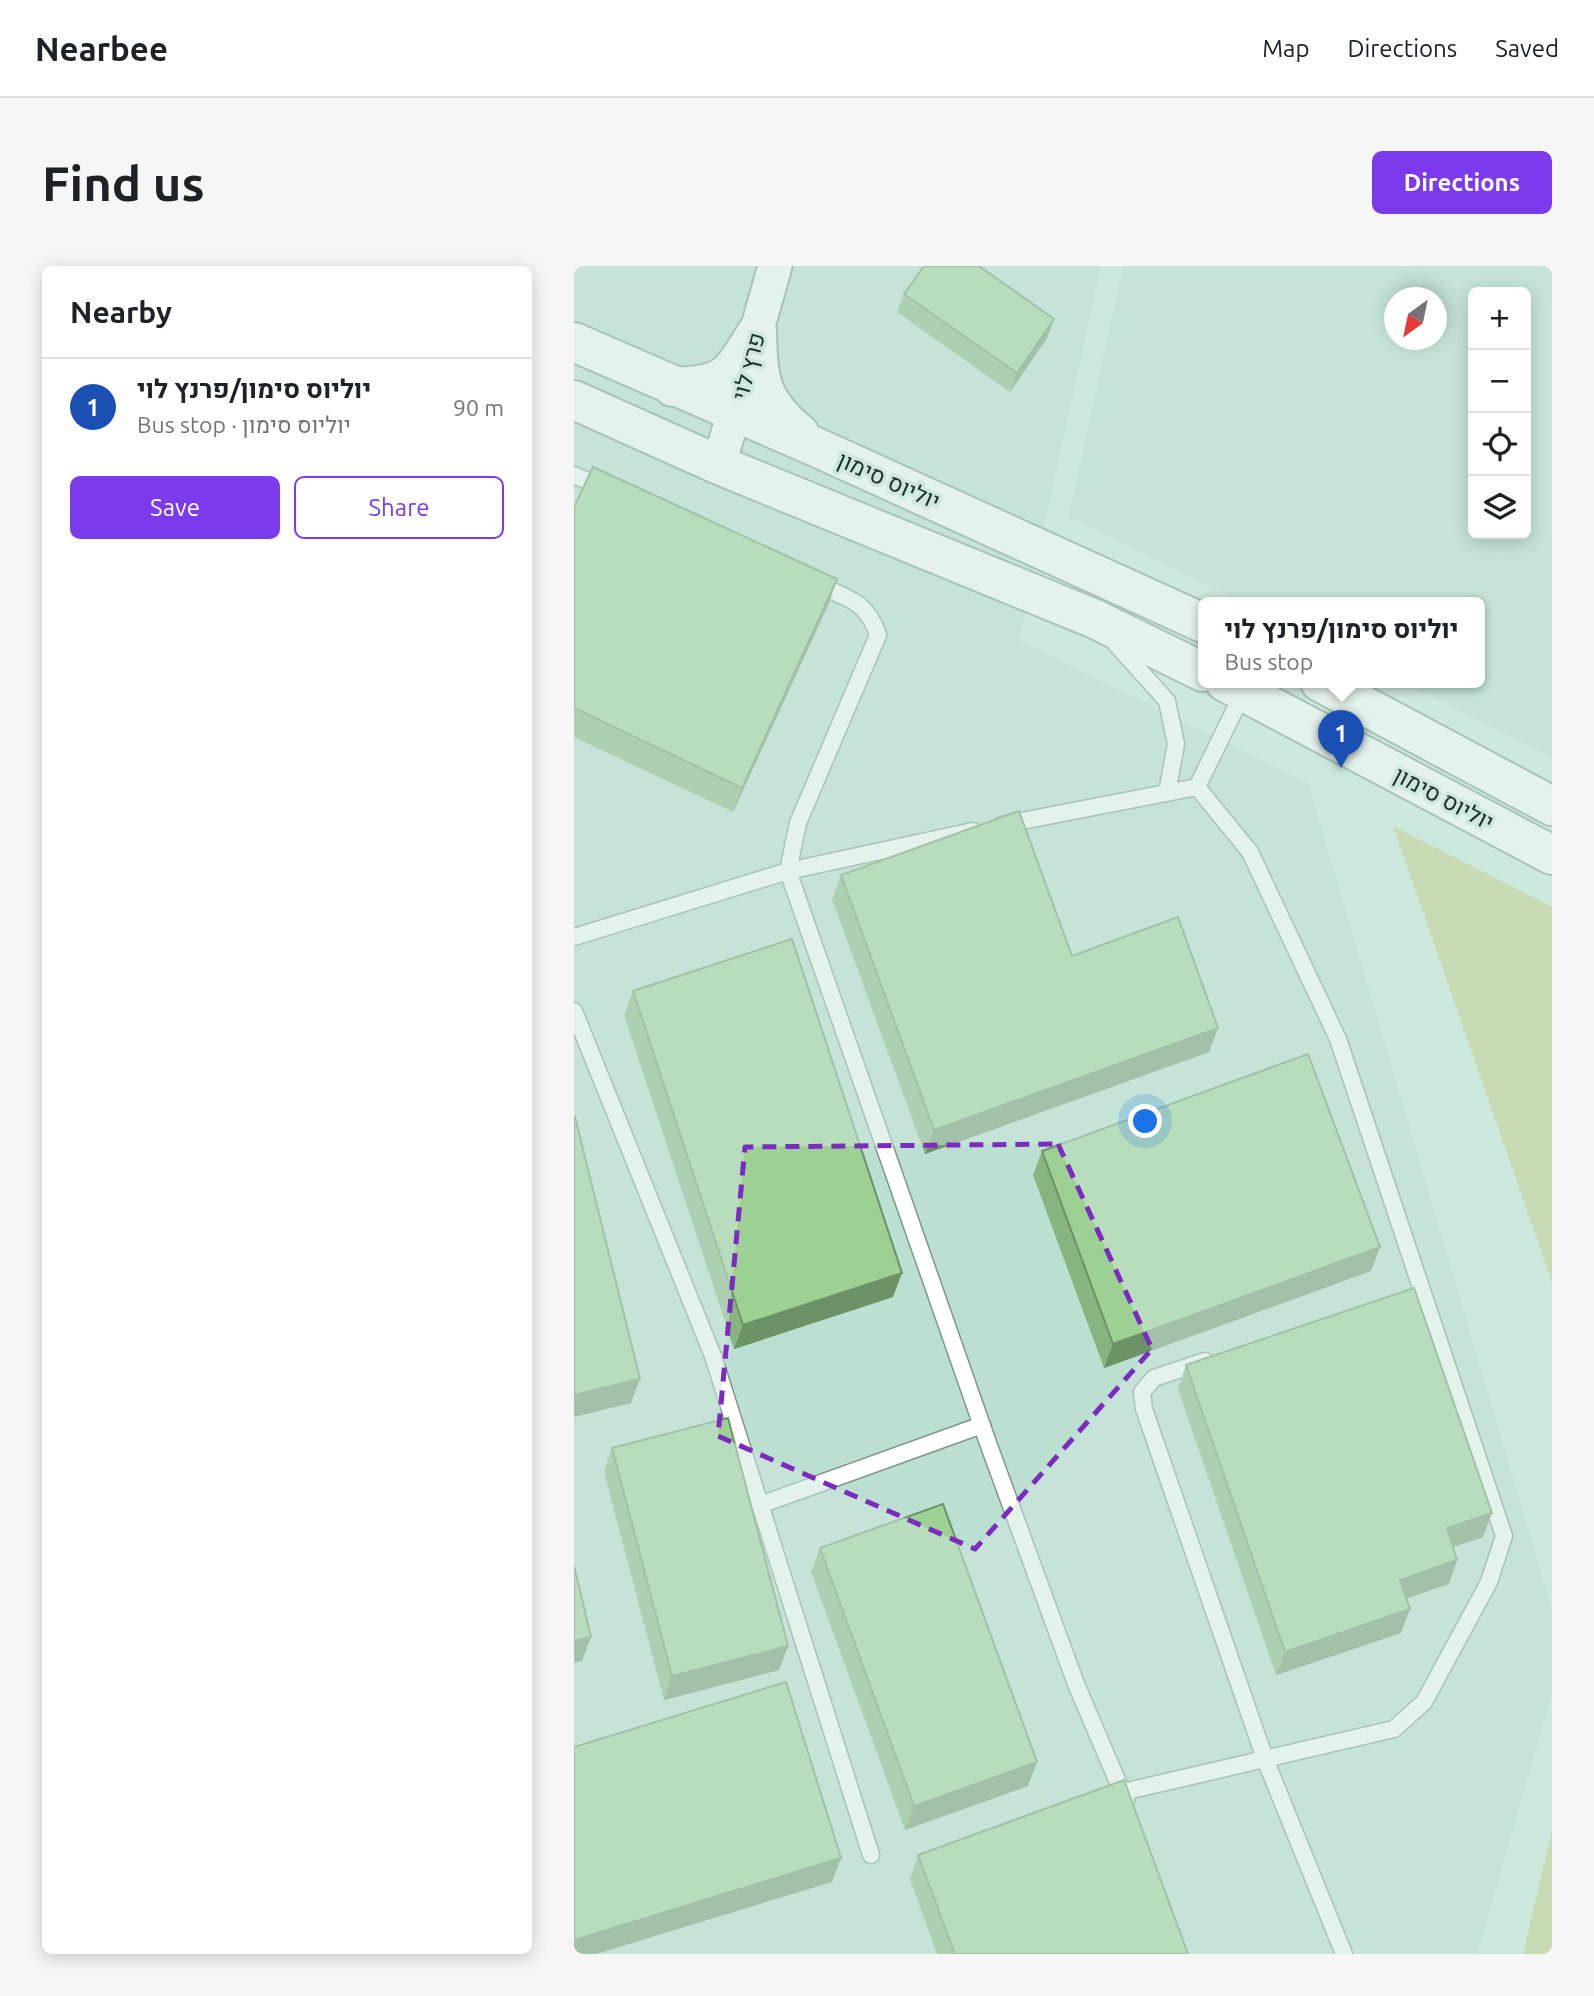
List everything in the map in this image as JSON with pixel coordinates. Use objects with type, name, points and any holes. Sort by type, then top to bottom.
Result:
[{"type":"street","name":"פרץ לוי","points":[[719,465],[775,266]]},
{"type":"street","points":[[673,387],[717,382],[729,374],[757,332]]},
{"type":"street","points":[[757,332],[758,369],[769,403],[818,448]]},
{"type":"street","name":"יוליוס סימון","points":[[574,342],[818,448],[1198,621]]},
{"type":"street","points":[[574,400],[719,465],[1095,619],[1198,670]]},
{"type":"street","name":"יוליוס סימון","points":[[1245,688],[1552,855]]},
{"type":"street","name":"יוליוס סימון","points":[[1332,688],[1552,806]]},
{"type":"lane","points":[[574,475],[618,494]]},
{"type":"lane","points":[[796,575],[860,604],[872,617],[878,635],[798,823],[788,871],[982,1425],[1076,1684],[1132,1817]]},
{"type":"lane","points":[[1095,619],[1167,701],[1176,744],[1167,793]]},
{"type":"lane","points":[[1197,787],[1238,688]]},
{"type":"lane","points":[[574,937],[788,871],[870,851],[1197,787]]},
{"type":"lane","points":[[1123,1792],[1394,1729],[1424,1702],[1489,1582],[1504,1536],[1413,1288],[1338,1039],[1250,852],[1197,787]]},
{"type":"lane","points":[[574,1011],[713,1356],[870,1855]]},
{"type":"lane","points":[[1216,1357],[1154,1378],[1142,1392],[1143,1401],[1265,1759],[1344,1954]]},
{"type":"lane","points":[[760,1506],[982,1425]]},
{"type":"highlighted area","points":[[1058,1144],[1152,1349],[975,1549],[718,1436],[745,1147]]},
{"type":"shaded area","points":[[574,266],[1101,266],[1019,641],[1308,783],[1552,1610],[1552,1694],[1477,1954],[574,1954]]},
{"type":"shaded area","points":[[1123,266],[1552,266],[1552,757],[1414,688],[1485,688],[1485,597],[1231,597],[1069,516]]},
{"type":"green space","points":[[1393,826],[1552,907],[1552,1282]]},
{"type":"green space","points":[[1552,1831],[1552,1954],[1523,1954]]},
{"type":"building","points":[[924,266],[979,266],[1054,319],[1017,373],[904,294]]},
{"type":"building","points":[[593,467],[837,579],[742,788],[574,708],[574,507]]},
{"type":"building","points":[[1019,811],[1072,956],[1178,917],[1218,1028],[934,1130],[841,875]]},
{"type":"building","points":[[792,939],[902,1273],[743,1325],[633,991]]},
{"type":"building","points":[[1308,1054],[1380,1247],[1113,1344],[1042,1151]]},
{"type":"building","points":[[574,1118],[640,1379],[574,1395]]},
{"type":"building","points":[[1414,1288],[1492,1513],[1447,1528],[1457,1560],[1400,1580],[1410,1609],[1285,1652],[1186,1365]]},
{"type":"building","points":[[728,1418],[788,1646],[672,1676],[612,1448]]},
{"type":"building","points":[[943,1504],[1037,1762],[914,1806],[820,1548]]},
{"type":"building","points":[[574,1566],[591,1637],[574,1641]]},
{"type":"building","points":[[786,1682],[841,1858],[574,1940],[574,1747]]},
{"type":"building","points":[[1124,1780],[1188,1954],[955,1954],[918,1855]]},
{"type":"place","name":"יוליוס סימון/פרנץ לוי","points":[[1341,768]]}]
